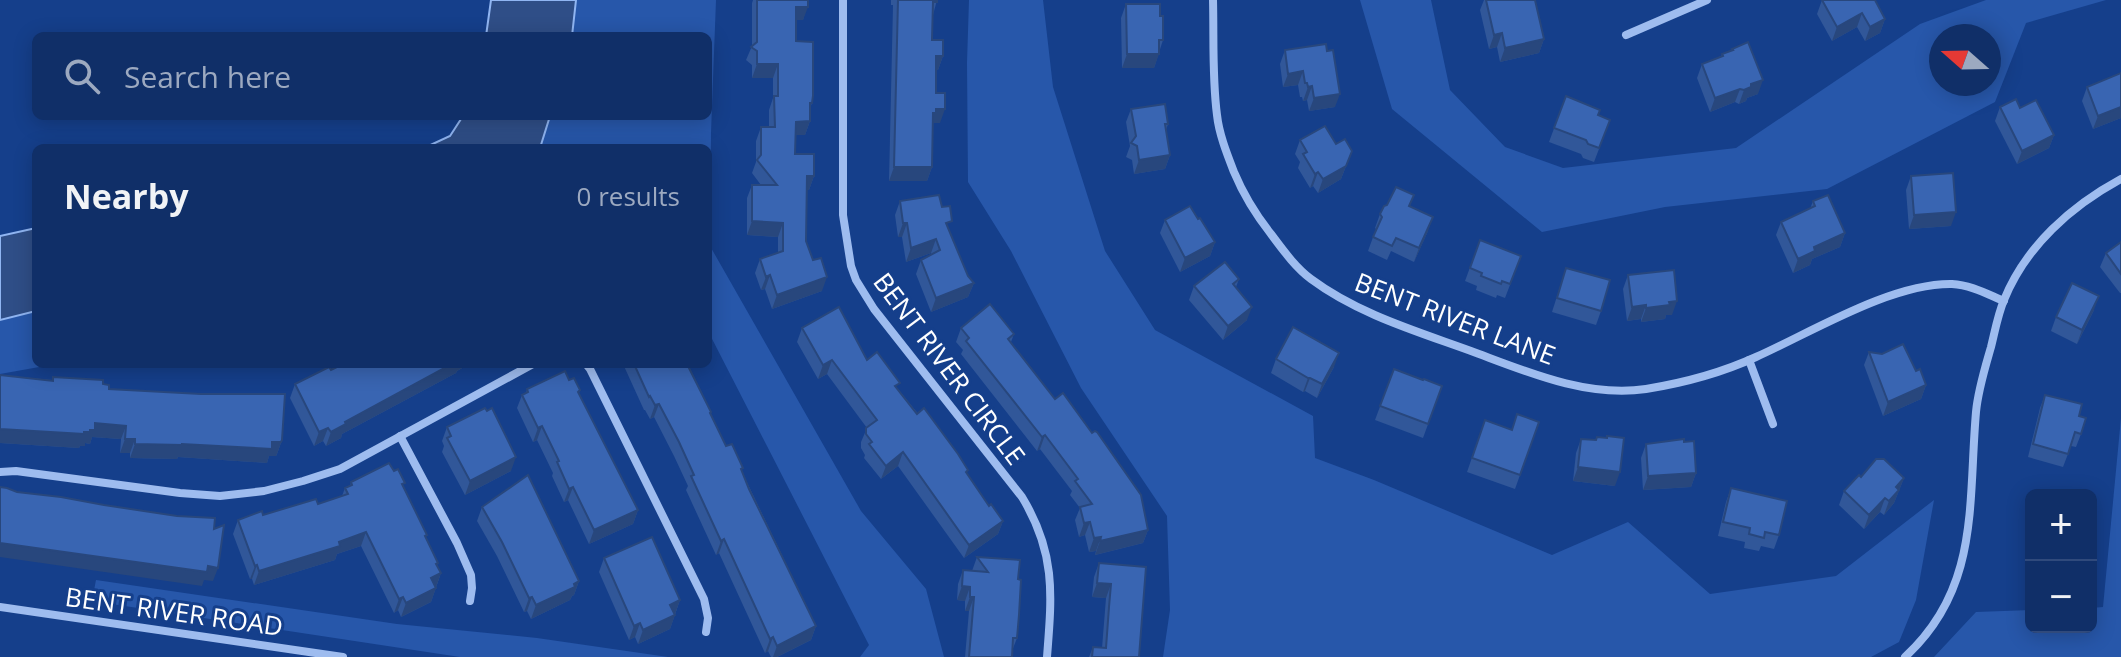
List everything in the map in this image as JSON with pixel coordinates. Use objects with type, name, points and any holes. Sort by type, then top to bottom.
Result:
[{"type":"street","name":"BENT RIVER CIRCLE","points":[[843,0],[843,215],[851,266],[874,309],[1022,497],[1035,519],[1046,549],[1050,582],[1051,618],[1047,657]]},
{"type":"street","name":"BENT RIVER LANE","points":[[1213,0],[1217,116],[1240,187],[1254,212],[1310,278],[1373,315],[1516,367],[1587,387],[1642,390],[1718,372],[1875,301],[1917,289],[1961,285],[2004,301]]},
{"type":"street","points":[[1626,35],[1707,0]]},
{"type":"street","points":[[1905,657],[1935,625],[1959,577],[1969,527],[1980,385],[2004,301],[2020,270],[2044,238],[2068,213],[2121,179]]},
{"type":"street","points":[[1749,360],[1773,424]]},
{"type":"street","points":[[0,472],[16,471],[220,496],[264,491],[340,469],[526,368]]},
{"type":"street","points":[[589,368],[704,599],[708,618],[706,632]]},
{"type":"street","points":[[400,436],[471,575],[470,601]]},
{"type":"street","name":"BENT RIVER ROAD","points":[[0,607],[343,657]]},
{"type":"shaded area","points":[[491,0],[576,0],[572,32],[487,32]]},
{"type":"shaded area","points":[[576,0],[716,0],[712,106],[712,32],[572,32]]},
{"type":"shaded area","points":[[969,0],[1043,0],[1053,87],[1105,251],[1155,330],[1313,416],[1315,458],[1552,555],[1628,522],[1710,594],[1836,576],[1934,500],[1916,600],[1899,642],[1871,657],[1163,657],[1170,610],[1167,516],[1081,388],[1011,251],[968,182]]},
{"type":"shaded area","points":[[1360,0],[1431,0],[1450,90],[1505,147],[1563,168],[1736,148],[1920,24],[1986,0],[2106,0],[2026,23],[2001,87],[2001,24],[1929,24],[1929,96],[1997,96],[1995,102],[1827,189],[1665,207],[1542,232],[1392,109]]},
{"type":"shaded area","points":[[460,120],[549,120],[541,144],[433,144],[450,136]]},
{"type":"shaded area","points":[[549,120],[711,120],[711,144],[541,144]]},
{"type":"shaded area","points":[[32,229],[32,312],[0,320],[0,236]]},
{"type":"shaded area","points":[[712,250],[861,511],[926,589],[944,657],[860,657],[869,645],[712,339]]},
{"type":"shaded area","points":[[32,312],[34,368],[0,374],[0,320]]},
{"type":"shaded area","points":[[2121,418],[2121,657],[1934,657],[1976,612],[2025,610],[2025,633],[2097,633],[2097,608],[2103,607]]},
{"type":"shaded area","points":[[96,580],[397,624],[537,638],[668,657],[460,657],[92,601]]},
{"type":"building","points":[[757,0],[808,0],[808,7],[796,7],[796,41],[813,42],[810,121],[796,122],[795,154],[814,154],[814,176],[807,176],[806,241],[813,260],[821,258],[827,277],[777,295],[760,259],[783,251],[783,223],[752,221],[752,185],[777,185],[757,160],[761,155],[761,127],[775,127],[774,96],[778,96],[778,64],[757,64],[757,51],[751,47],[757,42]]},
{"type":"building","points":[[898,0],[937,0],[933,2],[932,40],[943,40],[943,56],[936,56],[936,93],[945,93],[945,109],[936,109],[933,113],[932,167],[894,167]]},
{"type":"building","points":[[1486,0],[1535,0],[1544,39],[1505,48],[1502,33],[1494,35]]},
{"type":"building","points":[[1822,0],[1875,0],[1885,19],[1870,27],[1862,13],[1837,27]]},
{"type":"building","points":[[1126,4],[1160,4],[1163,40],[1159,40],[1159,54],[1127,54]]},
{"type":"building","points":[[1748,42],[1763,80],[1744,90],[1715,98],[1702,64]]},
{"type":"building","points":[[1326,44],[1327,51],[1333,50],[1340,94],[1314,98],[1312,86],[1308,87],[1305,83],[1303,71],[1288,74],[1285,50]]},
{"type":"building","points":[[2121,73],[2121,107],[2098,116],[2087,87]]},
{"type":"building","points":[[1566,96],[1600,110],[1598,115],[1610,120],[1599,148],[1554,128]]},
{"type":"building","points":[[2016,99],[2020,108],[2036,100],[2054,135],[2022,151],[2000,107]]},
{"type":"building","points":[[1165,104],[1170,155],[1139,160],[1137,146],[1131,143],[1136,136],[1131,109]]},
{"type":"building","points":[[1325,126],[1336,144],[1345,139],[1352,151],[1346,166],[1323,179],[1318,172],[1315,174],[1303,154],[1307,152],[1300,140]]},
{"type":"building","points":[[1953,173],[1956,212],[1914,215],[1911,176]]},
{"type":"building","points":[[1396,187],[1414,195],[1409,206],[1433,217],[1419,248],[1396,238],[1392,246],[1373,237],[1382,217],[1380,214]]},
{"type":"building","points":[[939,195],[942,207],[950,206],[952,221],[946,223],[968,276],[974,283],[936,298],[921,260],[940,250],[936,239],[911,248],[900,201]]},
{"type":"building","points":[[1828,195],[1845,233],[1814,247],[1815,251],[1798,259],[1781,222],[1815,206],[1813,201]]},
{"type":"building","points":[[1190,206],[1215,242],[1185,258],[1165,220]]},
{"type":"building","points":[[1480,240],[1521,256],[1510,284],[1481,276],[1482,273],[1470,268]]},
{"type":"building","points":[[2121,242],[2121,274],[2106,253]]},
{"type":"building","points":[[1225,262],[1239,279],[1233,284],[1252,307],[1228,326],[1194,286]]},
{"type":"building","points":[[1566,268],[1610,280],[1601,311],[1557,298]]},
{"type":"building","points":[[1674,270],[1677,301],[1669,302],[1670,305],[1632,307],[1628,275]]},
{"type":"building","points":[[2072,283],[2099,296],[2082,330],[2056,317]]},
{"type":"building","points":[[990,304],[1014,334],[1008,339],[1055,399],[1063,393],[1092,433],[1097,432],[1141,495],[1148,530],[1100,541],[1101,537],[1094,538],[1090,522],[1084,523],[1080,507],[1092,504],[1075,481],[1078,479],[966,341],[969,338],[961,328]]},
{"type":"building","points":[[839,307],[867,360],[877,352],[900,383],[895,386],[917,414],[924,408],[958,454],[989,506],[991,504],[1003,521],[969,545],[903,452],[886,466],[869,444],[872,442],[866,428],[877,420],[832,360],[823,365],[802,328]]},
{"type":"building","points":[[1293,327],[1339,353],[1322,384],[1276,359]]},
{"type":"building","points":[[1903,344],[1916,371],[1920,369],[1926,385],[1888,402],[1869,352],[1882,354]]},
{"type":"building","points":[[327,368],[445,368],[331,432],[328,428],[319,432],[295,384]]},
{"type":"building","points":[[636,368],[689,368],[726,446],[732,444],[749,489],[816,626],[777,646],[773,637],[770,639],[724,539],[721,541],[679,442],[659,404],[655,405]]},
{"type":"building","points":[[1394,369],[1442,386],[1428,424],[1380,406]]},
{"type":"building","points":[[565,371],[569,380],[574,378],[580,390],[578,392],[638,510],[594,530],[573,487],[569,489],[542,426],[538,428],[522,395],[528,392],[527,389]]},
{"type":"building","points":[[0,375],[53,381],[53,377],[103,380],[109,389],[285,394],[282,440],[272,442],[272,449],[135,444],[135,439],[125,439],[126,426],[95,423],[95,430],[84,434],[0,429]]},
{"type":"building","points":[[2045,395],[2082,404],[2079,416],[2086,418],[2081,434],[2075,432],[2068,454],[2033,444]]},
{"type":"building","points":[[485,408],[487,411],[492,408],[516,457],[470,481],[447,438],[451,436],[447,427]]},
{"type":"building","points":[[1517,414],[1539,422],[1520,475],[1472,458],[1485,420],[1512,430]]},
{"type":"building","points":[[1597,437],[1624,438],[1620,472],[1578,467],[1581,439],[1596,440]]},
{"type":"building","points":[[1684,439],[1684,442],[1694,441],[1696,473],[1648,476],[1646,444]]},
{"type":"building","points":[[1876,459],[1884,459],[1904,478],[1889,501],[1885,498],[1869,515],[1844,491]]},
{"type":"building","points":[[389,463],[394,471],[398,469],[405,483],[402,484],[438,563],[441,573],[431,578],[436,588],[406,603],[403,597],[399,599],[366,532],[339,542],[340,546],[259,571],[255,566],[238,520],[262,511],[263,515],[316,499],[318,504],[348,494],[345,488],[352,485],[351,482]]},
{"type":"building","points":[[528,475],[579,581],[574,584],[575,587],[536,605],[532,597],[529,598],[482,507]]},
{"type":"building","points":[[0,487],[177,516],[215,518],[214,529],[224,525],[218,568],[208,566],[207,572],[0,543]]},
{"type":"building","points":[[1731,488],[1787,501],[1779,535],[1765,532],[1764,538],[1749,534],[1750,528],[1723,522]]},
{"type":"building","points":[[652,537],[680,600],[670,605],[675,615],[643,630],[640,623],[634,626],[604,558]]},
{"type":"building","points":[[977,557],[1020,560],[1019,615],[1012,657],[969,657],[974,597],[970,597],[970,587],[962,586],[963,570],[988,572]]},
{"type":"building","points":[[1099,563],[1146,567],[1139,657],[1092,657],[1093,647],[1106,648],[1111,584],[1097,583]]}]
